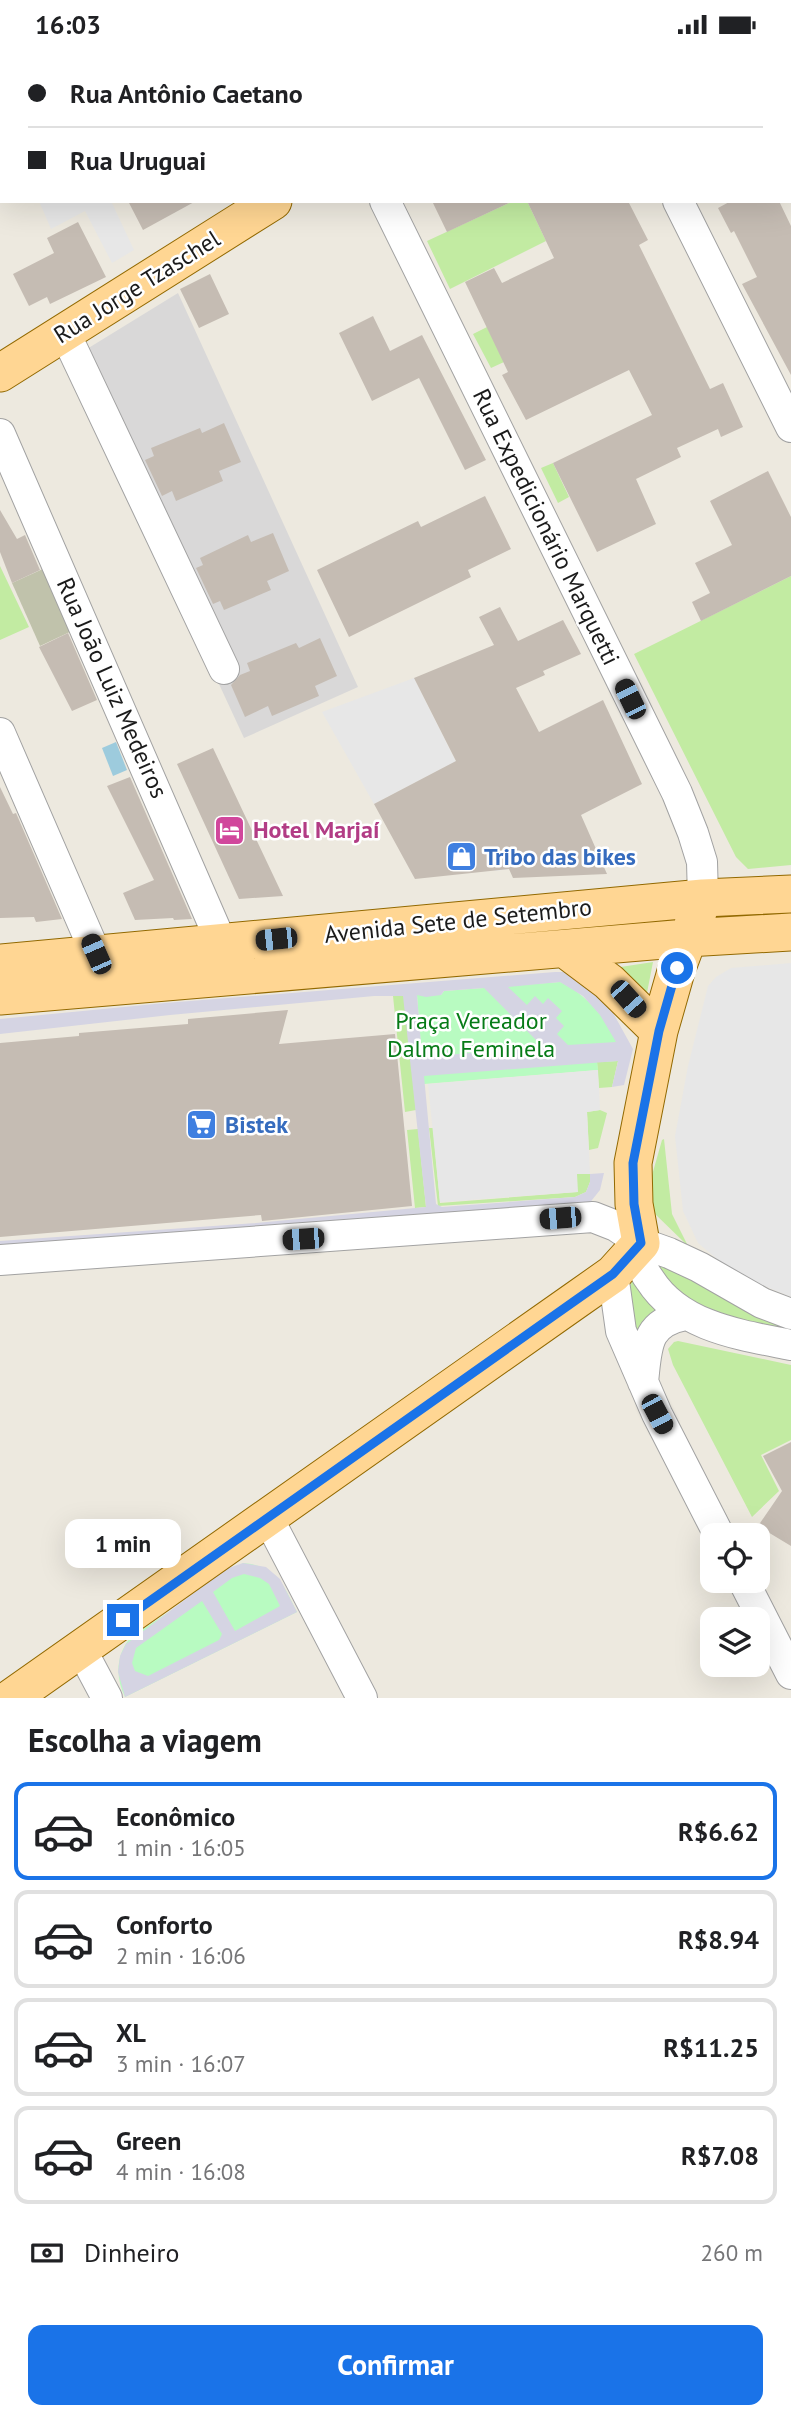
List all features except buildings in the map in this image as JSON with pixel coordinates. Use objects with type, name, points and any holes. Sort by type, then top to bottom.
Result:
[{"type":"main road","name":"Rua Jorge Tzaschel","points":[[0,373],[270,203]]},
{"type":"main road","name":"Avenida Sete de Setembro","points":[[1,969],[96,954],[703,898],[791,894]]},
{"type":"main road","points":[[11,1698],[613,1274],[641,1243],[634,1204],[633,1163],[659,1031],[687,938],[703,898]]},
{"type":"main road","name":"Avenida Sete de Setembro","points":[[1,969],[565,949],[791,932]]},
{"type":"main road","points":[[565,949],[609,982],[659,1031]]},
{"type":"street","name":"Rua Expedicionário Marquetti","points":[[386,203],[677,793],[702,862],[703,898]]},
{"type":"street","points":[[679,203],[791,427]]},
{"type":"street","points":[[64,331],[224,669]]},
{"type":"street","name":"Rua João Luiz Medeiros","points":[[0,434],[222,944]]},
{"type":"street","points":[[0,733],[96,954]]},
{"type":"street","points":[[0,1260],[593,1217],[616,1226],[641,1243],[699,1267],[761,1303],[791,1314]]},
{"type":"street","points":[[641,1243],[642,1266],[649,1278],[664,1297],[685,1315],[727,1331],[791,1345]]},
{"type":"street","points":[[613,1274],[621,1331],[643,1383],[713,1523]]},
{"type":"street","points":[[643,1383],[647,1345],[660,1324],[668,1318],[685,1315]]},
{"type":"street","points":[[268,1518],[362,1698]]},
{"type":"street","points":[[750,1593],[791,1674]]},
{"type":"street","points":[[81,1649],[107,1698]]},
{"type":"shaded area","points":[[40,203],[112,203],[134,250],[112,263],[85,211],[51,229]]},
{"type":"shaded area","points":[[178,293],[358,687],[244,738],[69,360]]},
{"type":"shaded area","points":[[45,568],[74,630],[40,646],[12,583]]},
{"type":"shaded area","points":[[414,678],[510,869],[495,871],[445,767],[374,804],[322,712]]},
{"type":"shaded area","points":[[791,963],[791,1297],[729,1269],[698,1243],[683,1211],[675,1136],[688,1066],[708,986],[716,977],[731,968]]},
{"type":"shaded area","points":[[566,972],[596,991],[612,1011],[633,1049],[624,1085],[612,1087],[618,1061],[424,1076],[436,1204],[442,1207],[575,1197],[586,1192],[590,1174],[604,1173],[600,1190],[588,1205],[0,1250],[0,1241],[256,1223],[426,1207],[403,996],[374,996],[170,1015],[0,1034],[0,1019],[165,1003]],"holes":[[[560,982],[583,996],[600,1015],[616,1042],[568,1045],[557,1034],[564,1026],[556,1018],[562,1011],[548,998],[543,1004],[535,996],[527,1005],[508,987]],[[484,988],[543,1047],[422,1057],[417,995],[426,997],[441,995],[444,991]]]},
{"type":"shaded area","points":[[598,1070],[600,1110],[587,1112],[590,1174],[577,1174],[578,1192],[440,1202],[428,1084]]},
{"type":"shaded area","points":[[243,1563],[266,1567],[280,1579],[297,1612],[125,1697],[118,1672],[120,1656],[126,1644],[226,1569]],"holes":[[[244,1574],[260,1578],[269,1584],[280,1606],[235,1631],[213,1592],[232,1578]],[[202,1601],[222,1634],[219,1640],[148,1676],[135,1671],[132,1663],[136,1648]]]},
{"type":"green space","points":[[509,203],[528,203],[546,241],[450,289],[427,241]]},
{"type":"green space","points":[[487,327],[504,362],[491,368],[473,334]]},
{"type":"green space","points":[[553,463],[569,497],[558,503],[541,468]]},
{"type":"green space","points":[[0,566],[29,627],[0,640]]},
{"type":"green space","points":[[791,576],[791,865],[748,869],[736,857],[634,654]]},
{"type":"green space","points":[[653,962],[645,1003],[614,968]]},
{"type":"green space","name":"Praça Vereador Dalmo Feminela","points":[[560,982],[577,992],[602,1016],[617,1044],[618,1061],[597,1062],[598,1070],[424,1084],[417,995],[441,995],[444,991]]},
{"type":"green space","points":[[393,996],[404,996],[416,1110],[405,1112]]},
{"type":"green space","points":[[618,1061],[612,1087],[599,1088],[597,1062]]},
{"type":"green space","points":[[600,1110],[607,1113],[598,1148],[589,1150],[587,1112]]},
{"type":"green space","points":[[429,1128],[433,1128],[440,1203],[577,1192],[577,1174],[590,1174],[590,1182],[586,1192],[575,1197],[438,1206]]},
{"type":"green space","points":[[418,1129],[426,1207],[415,1208],[407,1130]]},
{"type":"green space","points":[[664,1139],[672,1214],[688,1246],[653,1212],[643,1207]]},
{"type":"green space","points":[[660,1262],[791,1324],[791,1335],[696,1311],[650,1264]]},
{"type":"green space","points":[[633,1279],[663,1312],[636,1334],[627,1292]]},
{"type":"green space","points":[[678,1341],[791,1365],[791,1440],[761,1455],[779,1491],[752,1517],[673,1365],[668,1349]]},
{"type":"green space","points":[[243,1563],[264,1568],[278,1578],[297,1612],[125,1697],[119,1666],[122,1651],[131,1637]]},
{"type":"water","points":[[116,742],[127,770],[113,776],[102,748]]},
{"type":"place","name":"Hotel Marjaí","points":[[230,830]]},
{"type":"place","name":"Tribo das bikes","points":[[461,857]]},
{"type":"place","name":"Bistek","points":[[202,1125]]},
{"type":"route","points":[[123,1620],[613,1274],[641,1243],[634,1204],[633,1163],[659,1031],[677,968]]}]
